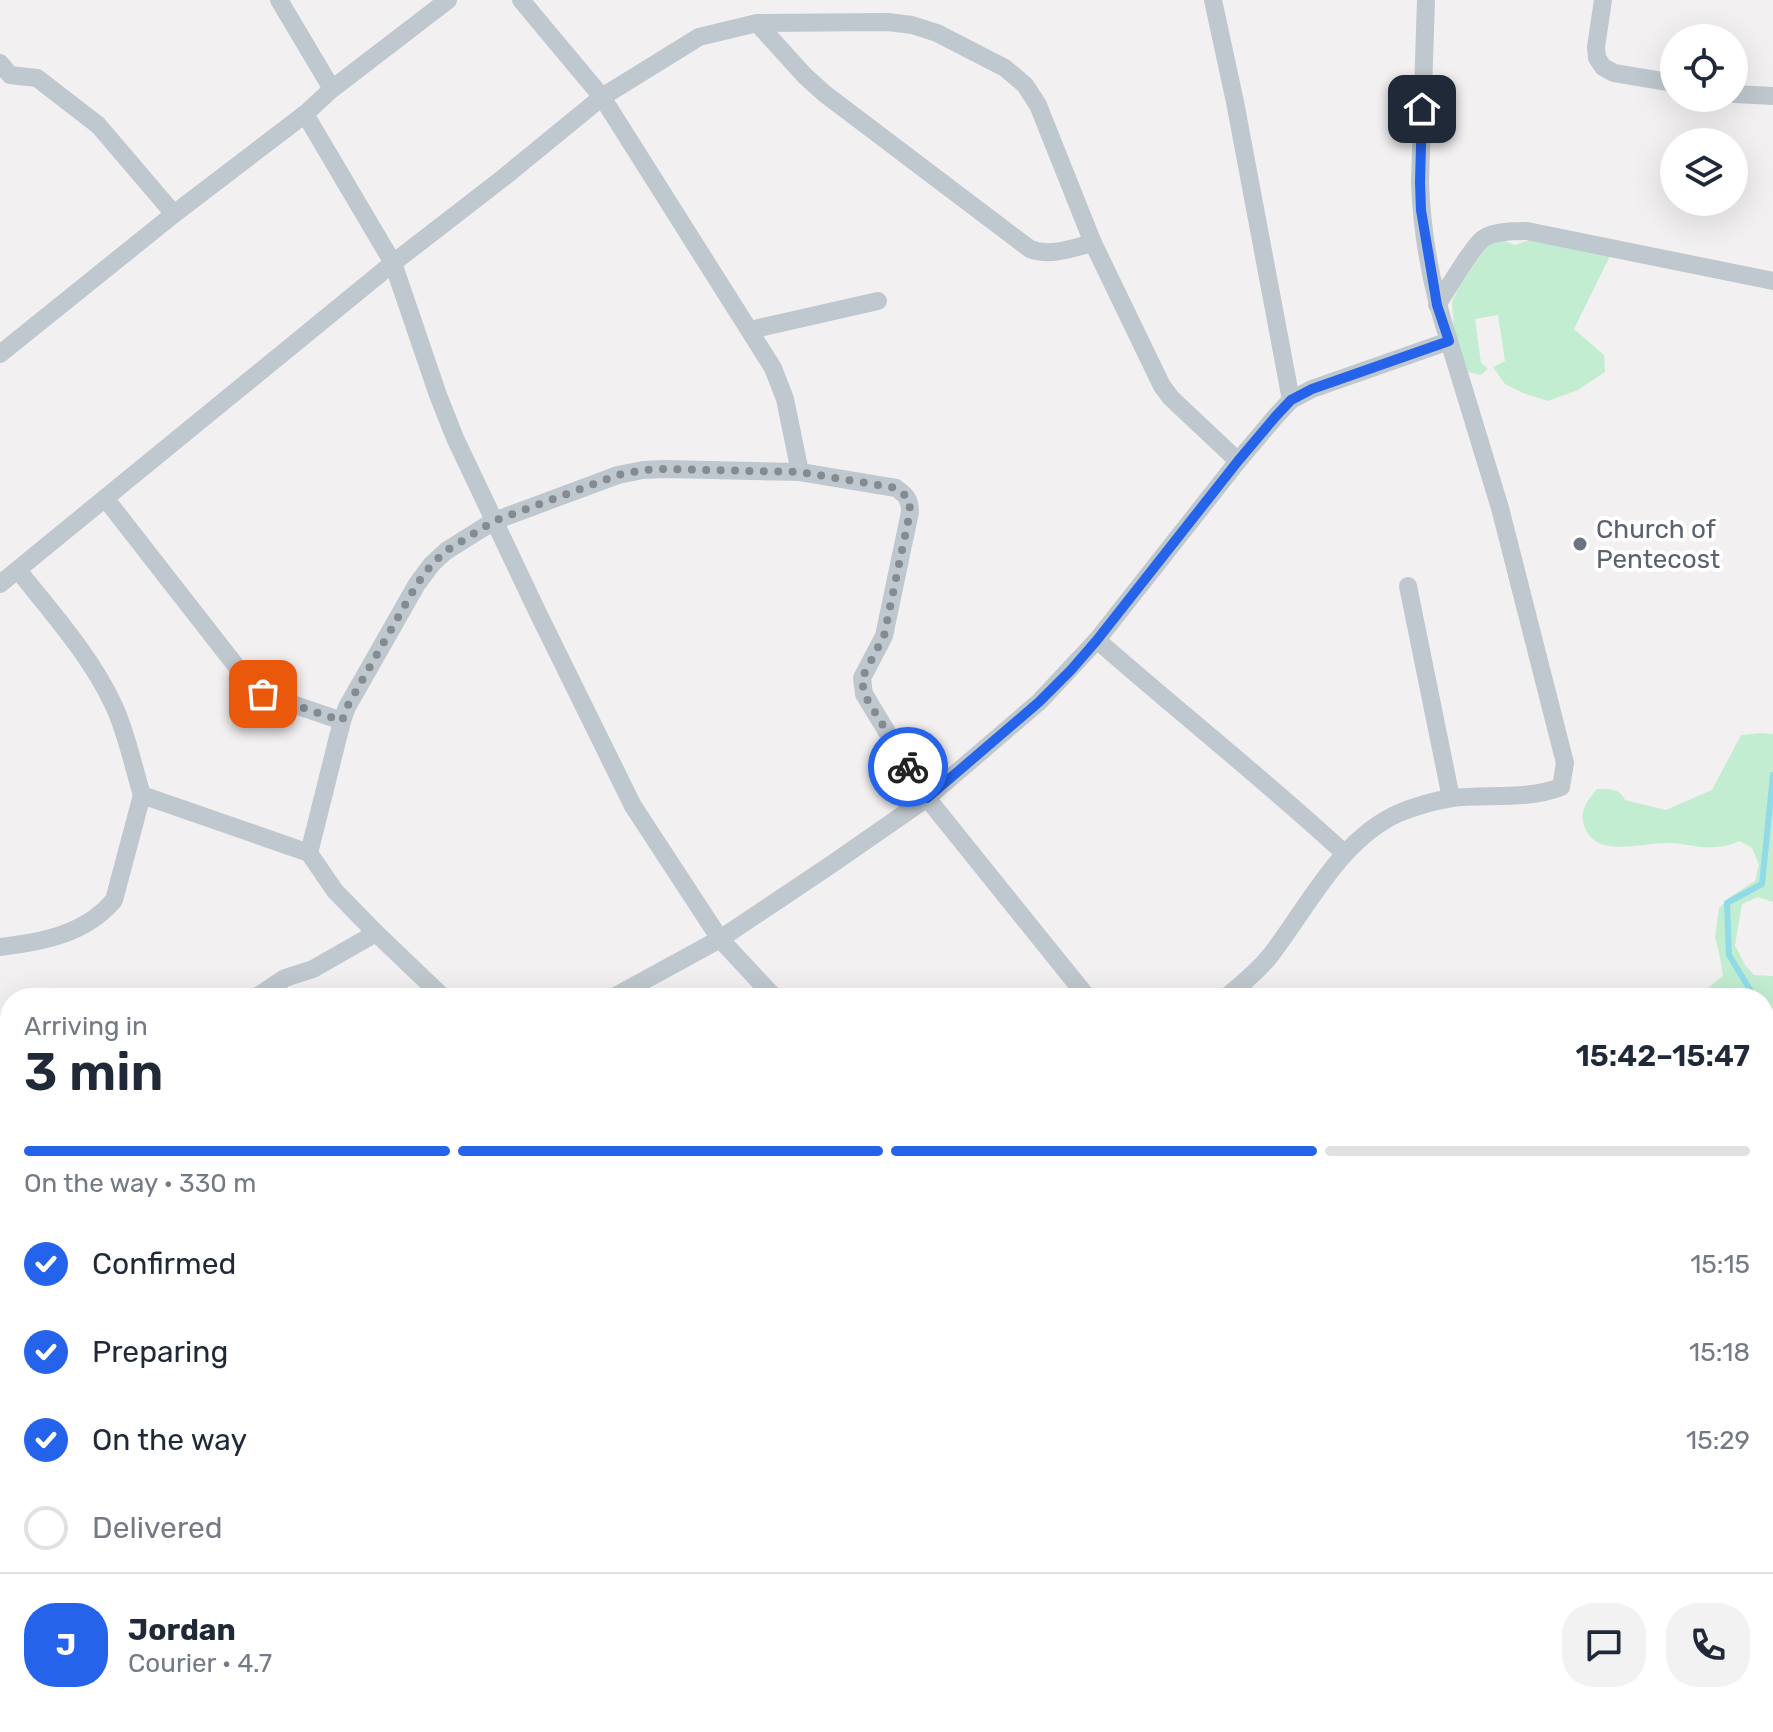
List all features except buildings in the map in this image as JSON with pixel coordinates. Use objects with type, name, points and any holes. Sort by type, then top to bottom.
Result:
[{"type":"street","points":[[279,0],[332,89]]},
{"type":"street","points":[[0,354],[448,0]]},
{"type":"street","points":[[521,0],[602,97],[750,330],[780,383],[800,472]]},
{"type":"street","points":[[1213,0],[1291,400]]},
{"type":"street","points":[[1237,988],[1268,959],[1344,853],[1373,828],[1418,806],[1451,798],[1545,793],[1561,787],[1565,763],[1500,508],[1437,305],[1420,196],[1426,0]]},
{"type":"street","points":[[1603,0],[1596,47],[1597,58],[1603,67],[1614,73],[1660,81]]},
{"type":"street","points":[[0,584],[602,97],[699,37],[757,23],[888,22],[912,25],[937,33],[1005,68],[1025,85],[1038,105],[1093,243],[1162,386],[1238,461]]},
{"type":"street","points":[[757,23],[825,94],[1030,249],[1041,254],[1052,253],[1093,243]]},
{"type":"street","points":[[0,63],[10,75],[37,78],[98,125],[174,214]]},
{"type":"street","points":[[1748,95],[1773,96]]},
{"type":"street","points":[[305,114],[393,263],[455,438],[633,806],[720,939],[766,988]]},
{"type":"street","points":[[1437,305],[1484,238],[1510,231],[1527,231],[1773,281]]},
{"type":"street","points":[[750,330],[878,301]]},
{"type":"street","points":[[630,988],[720,939],[927,798],[1039,702],[1097,640],[1238,461],[1291,400],[1312,389],[1449,341]]},
{"type":"street","points":[[309,853],[347,707],[417,584],[432,564],[446,551],[494,521],[618,475],[643,470],[800,472],[896,488],[906,496],[910,512],[884,636],[862,678],[864,694],[927,798],[1080,988]]},
{"type":"street","points":[[105,498],[254,689],[342,721]]},
{"type":"street","points":[[0,947],[62,935],[103,913],[114,900],[142,795],[122,726],[104,687],[91,664],[18,570]]},
{"type":"street","points":[[1408,586],[1451,798]]},
{"type":"street","points":[[1097,640],[1290,803],[1344,853]]},
{"type":"street","points":[[142,795],[309,853],[335,891],[434,988]]},
{"type":"street","points":[[270,988],[285,978],[313,969],[376,933]]},
{"type":"green space","points":[[1535,238],[1610,256],[1574,329],[1604,355],[1605,372],[1578,390],[1548,401],[1505,384],[1493,367],[1505,361],[1498,315],[1475,319],[1481,363],[1488,369],[1481,375],[1468,372],[1454,329],[1452,302],[1488,245],[1502,240],[1515,245]]},
{"type":"green space","points":[[1773,734],[1773,902],[1758,897],[1742,904],[1735,945],[1754,975],[1773,976],[1773,988],[1708,988],[1723,976],[1715,937],[1719,908],[1755,881],[1759,865],[1752,848],[1740,841],[1710,847],[1672,843],[1609,846],[1591,837],[1583,822],[1583,812],[1597,789],[1614,790],[1625,800],[1666,810],[1712,790],[1741,735]]},
{"type":"waterway","points":[[1749,988],[1729,955],[1727,903],[1762,884],[1773,775]]},
{"type":"way so far","points":[[263,694],[342,721],[417,584],[432,564],[446,551],[494,521],[618,475],[643,470],[800,472],[896,488],[910,503],[884,636],[862,678],[864,694],[908,767]]},
{"type":"place","name":"Church of Pentecost","points":[[1580,544]]},
{"type":"route","points":[[908,767],[927,798],[1039,702],[1097,640],[1238,461],[1291,400],[1312,389],[1449,341],[1437,305],[1421,210],[1422,109]]}]
